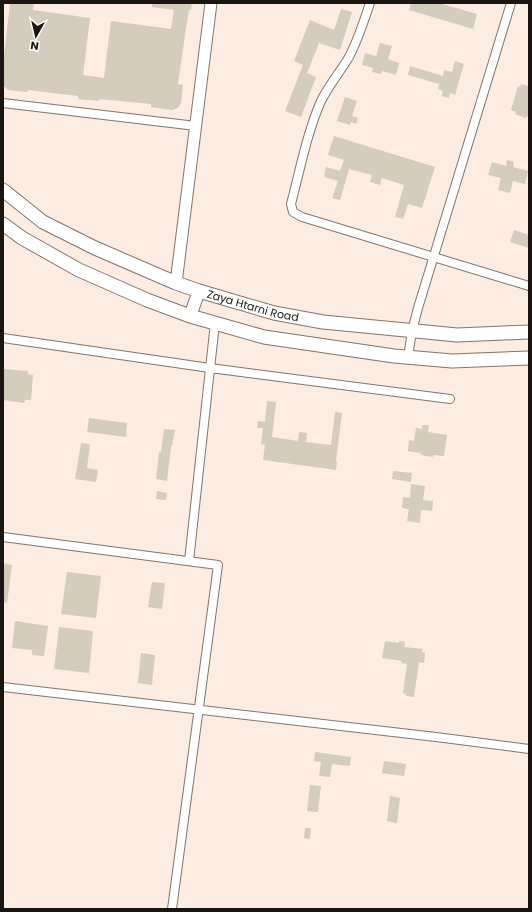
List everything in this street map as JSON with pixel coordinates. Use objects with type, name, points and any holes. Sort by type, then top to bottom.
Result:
[{"type":"main road","name":"Zaya Htarni Road","points":[[3,190],[43,222],[95,248],[176,283],[274,313],[323,322],[457,335],[529,332]]},
{"type":"main road","points":[[3,224],[22,238],[79,270],[146,300],[190,316],[264,338],[408,357],[452,361],[529,358]]},
{"type":"main road","points":[[190,316],[199,291]]},
{"type":"street","points":[[176,283],[211,3]]},
{"type":"street","points":[[370,3],[354,46],[320,103],[307,144],[291,204],[291,210],[302,217],[529,286]]},
{"type":"street","points":[[408,357],[412,331],[511,3]]},
{"type":"street","points":[[3,103],[196,126]]},
{"type":"street","points":[[189,561],[215,323]]},
{"type":"street","points":[[3,338],[210,368],[450,399]]},
{"type":"street","points":[[3,538],[218,565],[172,909]]},
{"type":"street","points":[[3,687],[529,749]]},
{"type":"building","points":[[10,3],[34,3],[33,10],[90,18],[83,75],[104,78],[111,21],[171,29],[174,10],[152,7],[152,3],[192,3],[191,10],[189,10],[178,84],[183,85],[181,103],[178,108],[172,110],[151,107],[151,104],[99,99],[99,101],[78,99],[78,96],[28,90],[27,92],[8,90],[3,85],[3,65]]},
{"type":"building","points":[[411,3],[439,3],[477,14],[473,29],[409,10]]},
{"type":"building","points":[[341,9],[352,12],[340,50],[319,43],[307,73],[316,77],[301,117],[285,111],[303,65],[294,61],[310,20],[334,30]]},
{"type":"building","points":[[380,43],[392,46],[388,59],[399,63],[396,75],[382,71],[381,74],[372,72],[373,68],[362,65],[365,53],[376,56]]},
{"type":"building","points":[[455,61],[464,64],[455,95],[450,93],[449,98],[442,96],[443,91],[438,89],[439,84],[408,75],[410,66],[443,76],[444,70],[452,72]]},
{"type":"building","points":[[521,84],[529,86],[529,116],[526,118],[515,114],[516,112],[511,110],[518,86],[520,87]]},
{"type":"building","points":[[345,97],[357,101],[352,116],[358,118],[356,124],[351,122],[350,125],[337,121]]},
{"type":"building","points":[[334,136],[435,167],[422,208],[408,204],[403,219],[395,217],[404,185],[382,178],[380,185],[370,182],[372,175],[349,169],[340,200],[332,198],[338,181],[324,177],[326,167],[340,171],[344,160],[328,155]]},
{"type":"building","points":[[507,160],[514,162],[513,167],[528,171],[525,184],[513,181],[510,193],[498,190],[501,178],[488,175],[492,162],[506,166]]},
{"type":"building","points":[[514,230],[529,235],[529,248],[510,242]]},
{"type":"building","points":[[3,369],[28,371],[28,374],[33,375],[31,400],[25,400],[24,403],[3,400]]},
{"type":"building","points":[[267,401],[276,402],[272,437],[298,441],[299,432],[307,433],[306,442],[331,445],[335,412],[342,413],[336,470],[263,460],[265,445],[261,444],[263,428],[257,428],[258,421],[265,422]]},
{"type":"building","points":[[89,418],[127,423],[126,437],[87,432]]},
{"type":"building","points":[[422,425],[429,425],[428,432],[447,435],[444,456],[433,455],[433,457],[408,451],[409,440],[414,441],[416,428],[422,429]]},
{"type":"building","points":[[164,429],[175,430],[171,446],[167,481],[156,479],[159,452],[161,452]]},
{"type":"building","points":[[81,443],[90,444],[87,468],[98,470],[96,482],[75,479]]},
{"type":"building","points":[[393,471],[412,473],[411,482],[392,479]]},
{"type":"building","points":[[411,484],[425,486],[423,500],[433,501],[432,511],[421,510],[420,523],[407,521],[409,509],[402,508],[403,497],[410,498]]},
{"type":"building","points":[[157,491],[167,493],[166,500],[156,499]]},
{"type":"building","points":[[3,563],[12,565],[7,603],[3,602]]},
{"type":"building","points":[[67,572],[101,576],[96,618],[61,614]]},
{"type":"building","points":[[152,582],[165,583],[162,609],[148,607]]},
{"type":"building","points":[[15,621],[48,626],[44,656],[32,655],[32,650],[12,648]]},
{"type":"building","points":[[59,627],[93,631],[89,673],[54,669]]},
{"type":"building","points":[[385,641],[399,643],[399,641],[405,642],[404,647],[423,649],[422,652],[425,653],[424,663],[419,662],[414,697],[406,696],[406,694],[403,693],[407,664],[401,663],[402,661],[382,658]]},
{"type":"building","points":[[141,653],[155,655],[152,685],[138,683]]},
{"type":"building","points":[[315,752],[351,757],[350,766],[332,764],[330,777],[319,776],[321,762],[314,761]]},
{"type":"building","points":[[384,761],[406,764],[404,776],[382,773]]},
{"type":"building","points":[[310,785],[321,786],[318,812],[307,811]]},
{"type":"building","points":[[390,796],[400,798],[397,823],[387,821]]},
{"type":"building","points":[[305,828],[311,828],[310,839],[304,838]]}]
